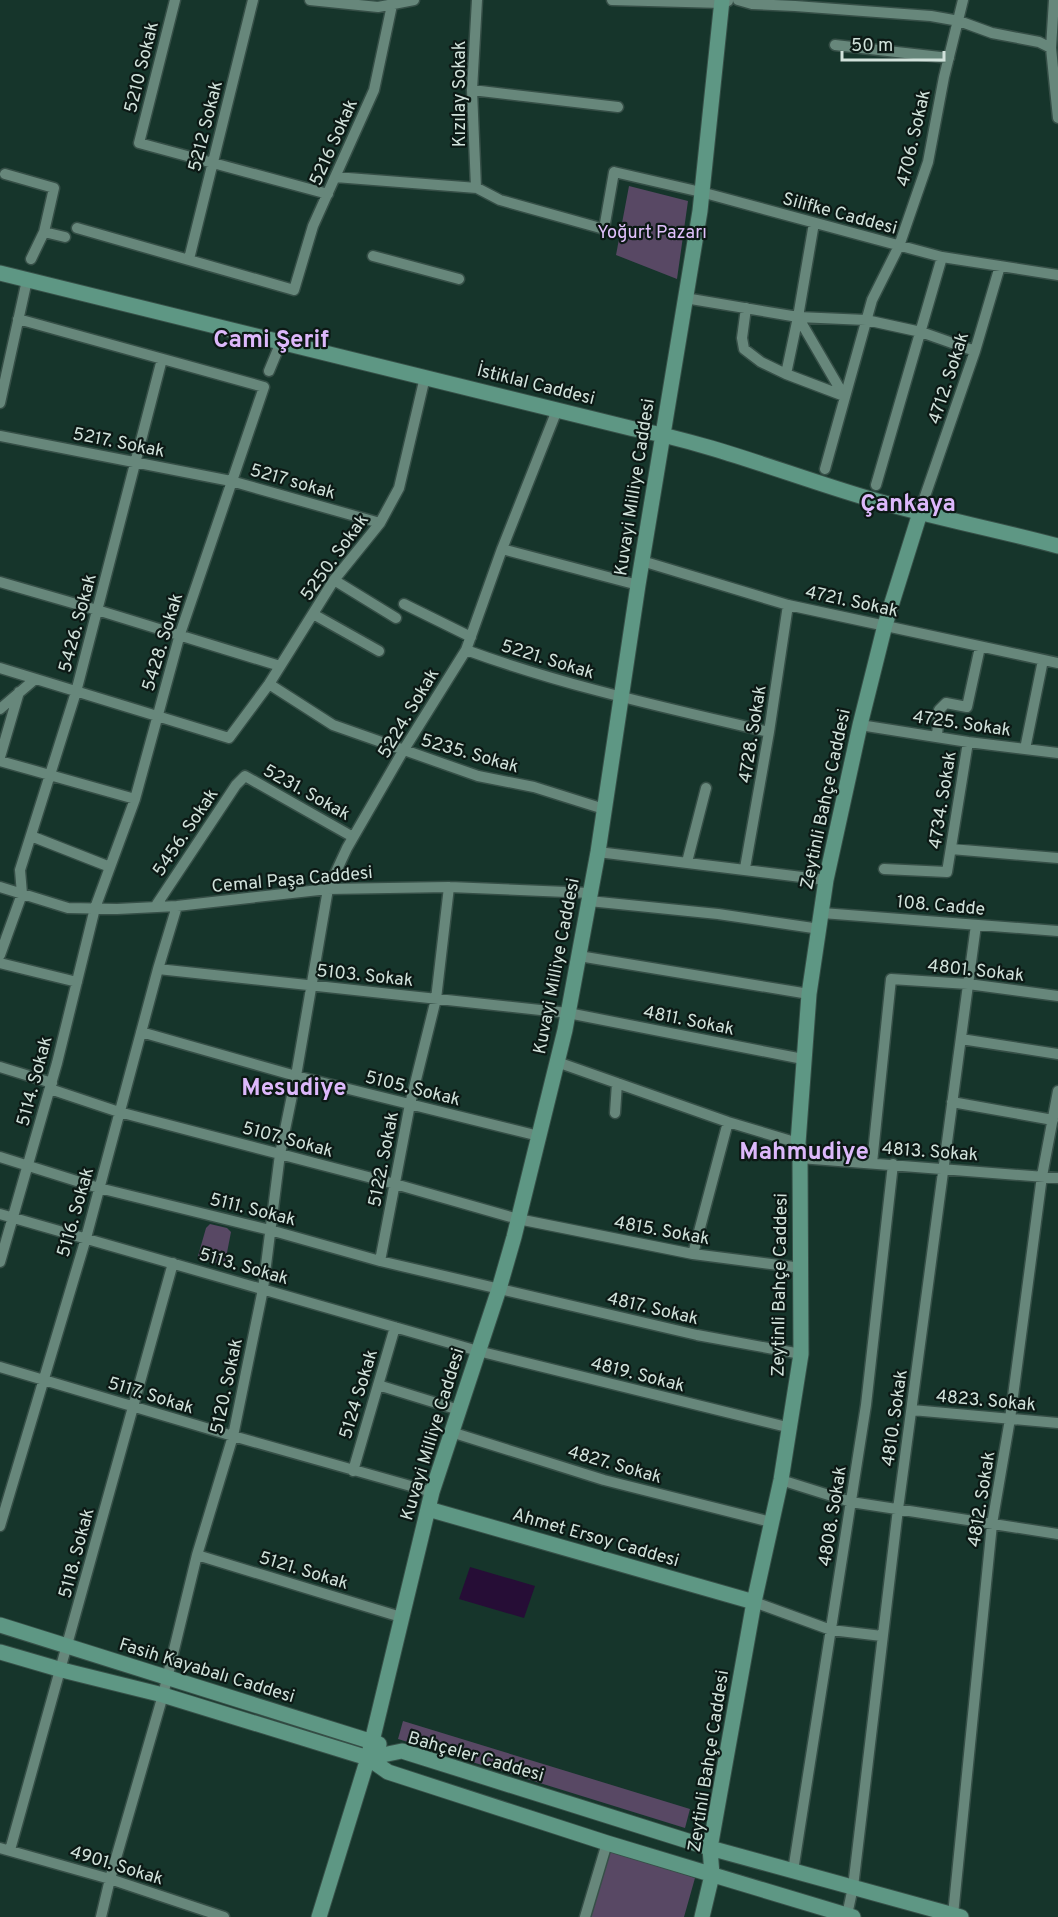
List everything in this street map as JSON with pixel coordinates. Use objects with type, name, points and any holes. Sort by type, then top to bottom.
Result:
[{"type":"street","name":"5210 Sokak","points":[[175,0],[139,143],[213,162]]},
{"type":"street","name":"5212 Sokak","points":[[189,259],[253,0]]},
{"type":"street","points":[[310,0],[378,8],[414,0]]},
{"type":"street","name":"Kızılay Sokak","points":[[476,188],[472,90],[477,0]]},
{"type":"street","points":[[612,0],[725,1]]},
{"type":"street","points":[[738,0],[752,4],[931,16],[959,21],[992,33],[1039,42],[1051,48]]},
{"type":"street","name":"4706. Sokak","points":[[825,469],[872,300],[899,246],[928,162],[963,0]]},
{"type":"street","points":[[1054,0],[1051,48],[1058,118]]},
{"type":"street","name":"Kuvayi Milliye Caddesi","points":[[319,1917],[368,1758],[432,1492],[499,1289],[568,1013],[598,852],[620,698],[685,298],[725,1]]},
{"type":"street","name":"5216 Sokak","points":[[189,259],[294,290],[313,225],[374,90],[392,5]]},
{"type":"street","points":[[835,45],[949,58]]},
{"type":"street","points":[[472,90],[618,107]]},
{"type":"street","points":[[213,162],[328,194]]},
{"type":"street","name":"Silifke Caddesi","points":[[476,188],[500,200],[604,229],[614,172],[701,192],[942,257],[1058,275]]},
{"type":"street","points":[[5,174],[54,188],[44,232],[31,259]]},
{"type":"street","points":[[335,177],[476,188]]},
{"type":"street","points":[[786,374],[814,223]]},
{"type":"street","points":[[76,228],[189,259]]},
{"type":"street","points":[[44,232],[65,237]]},
{"type":"street","points":[[374,256],[459,279]]},
{"type":"street","points":[[876,485],[942,257]]},
{"type":"street","name":"4712. Sokak","points":[[922,506],[975,351],[1000,266]]},
{"type":"street","name":"İstiklal Caddesi","points":[[0,273],[662,434],[1058,546]]},
{"type":"street","points":[[0,403],[27,280]]},
{"type":"street","points":[[685,298],[798,317],[866,320],[921,332],[975,351]]},
{"type":"street","points":[[746,308],[742,338],[744,349],[761,362],[786,374],[844,396]]},
{"type":"street","points":[[798,317],[844,396]]},
{"type":"street","points":[[18,319],[162,359]]},
{"type":"street","points":[[269,371],[281,342]]},
{"type":"street","name":"5428. Sokak","points":[[95,908],[135,799],[180,634],[264,387],[162,359]]},
{"type":"street","name":"5426. Sokak","points":[[22,894],[20,870],[76,692],[162,359]]},
{"type":"street","name":"5250. Sokak","points":[[157,716],[229,738],[269,684],[334,580],[380,523],[399,488],[425,377]]},
{"type":"street","name":"5224. Sokak","points":[[328,889],[353,837],[466,650],[502,549],[557,410]]},
{"type":"street","name":"5217. Sokak","points":[[0,436],[231,481]]},
{"type":"street","name":"5217 sokak","points":[[231,481],[380,523]]},
{"type":"street","name":"Zeytinli Bahçe Caddesi","points":[[702,1917],[712,1875],[710,1848],[754,1602],[791,1428],[801,1354],[802,1268],[799,1150],[803,1059],[809,994],[826,880],[860,725],[885,625],[922,506]]},
{"type":"street","points":[[502,549],[638,585]]},
{"type":"street","name":"4721. Sokak","points":[[642,561],[788,604],[1058,663]]},
{"type":"street","points":[[334,580],[396,618]]},
{"type":"street","points":[[0,582],[180,634],[280,666]]},
{"type":"street","points":[[405,604],[471,637]]},
{"type":"street","name":"4728. Sokak","points":[[745,868],[769,732],[788,604]]},
{"type":"street","points":[[313,614],[379,651]]},
{"type":"street","points":[[937,736],[939,710],[946,703],[967,707],[980,647]]},
{"type":"street","name":"5221. Sokak","points":[[466,650],[620,698],[769,732]]},
{"type":"street","points":[[1025,749],[1042,660]]},
{"type":"street","points":[[0,668],[157,716]]},
{"type":"street","points":[[0,709],[34,680]]},
{"type":"street","name":"5235. Sokak","points":[[269,684],[333,725],[478,776],[534,787],[604,809]]},
{"type":"street","points":[[20,692],[0,759],[50,776],[135,799]]},
{"type":"street","name":"4725. Sokak","points":[[860,725],[1058,753]]},
{"type":"street","name":"4734. Sokak","points":[[884,869],[947,872],[968,742]]},
{"type":"street","name":"5231. Sokak","points":[[245,776],[353,837]]},
{"type":"street","name":"5456. Sokak","points":[[155,907],[236,785],[245,776]]},
{"type":"street","points":[[687,862],[706,788]]},
{"type":"street","points":[[31,836],[110,867]]},
{"type":"street","points":[[951,849],[1058,858]]},
{"type":"street","points":[[598,852],[745,868],[826,880]]},
{"type":"street","name":"Cemal Paşa Caddesi","points":[[0,887],[68,908],[177,906],[328,889],[449,887],[590,897],[820,929]]},
{"type":"street","name":"5122. Sokak","points":[[380,1261],[410,1104],[436,999],[449,887]]},
{"type":"street","name":"5120. Sokak","points":[[101,1917],[163,1695],[197,1555],[233,1436],[263,1289],[280,1154],[296,1076],[328,889]]},
{"type":"street","points":[[0,954],[22,894]]},
{"type":"street","name":"5116. Sokak","points":[[0,1526],[86,1238],[177,906]]},
{"type":"street","name":"5114. Sokak","points":[[0,1262],[51,1086],[95,908]]},
{"type":"street","name":"108. Cadde","points":[[822,913],[1058,931]]},
{"type":"street","name":"4810. Sokak","points":[[850,1916],[898,1509],[976,925]]},
{"type":"street","points":[[579,956],[809,994]]},
{"type":"street","points":[[0,963],[77,982]]},
{"type":"street","name":"5103. Sokak","points":[[158,969],[568,1013]]},
{"type":"street","name":"4801. Sokak","points":[[872,1163],[891,979],[968,984],[1058,996]]},
{"type":"street","name":"4811. Sokak","points":[[568,1013],[803,1059]]},
{"type":"street","name":"5105. Sokak","points":[[141,1032],[296,1076],[539,1136]]},
{"type":"street","points":[[961,1039],[1058,1054]]},
{"type":"street","name":"4813. Sokak","points":[[557,1062],[728,1122],[799,1150],[872,1163],[1058,1178]]},
{"type":"street","name":"5107. Sokak","points":[[0,1067],[119,1112],[395,1184],[518,1219]]},
{"type":"street","points":[[615,1113],[617,1083]]},
{"type":"street","name":"4812. Sokak","points":[[957,1916],[992,1524],[1010,1419],[1042,1176],[1058,1091]]},
{"type":"street","points":[[952,1102],[1053,1120]]},
{"type":"street","points":[[693,1254],[728,1122]]},
{"type":"street","name":"5111. Sokak","points":[[0,1157],[99,1188],[270,1230],[380,1261],[499,1289]]},
{"type":"street","name":"4808. Sokak","points":[[793,1871],[866,1405],[893,1164]]},
{"type":"street","name":"5113. Sokak","points":[[0,1214],[478,1351]]},
{"type":"street","name":"4815. Sokak","points":[[518,1219],[693,1254],[802,1268]]},
{"type":"street","name":"5118. Sokak","points":[[5,1849],[62,1670],[132,1406],[173,1263]]},
{"type":"street","name":"4817. Sokak","points":[[499,1289],[697,1335],[801,1354]]},
{"type":"street","name":"5124 Sokak","points":[[353,1471],[395,1327]]},
{"type":"street","name":"4819. Sokak","points":[[478,1351],[791,1428]]},
{"type":"street","name":"5117. Sokak","points":[[0,1367],[432,1492]]},
{"type":"street","points":[[378,1385],[459,1410]]},
{"type":"street","name":"4823. Sokak","points":[[912,1410],[1058,1423]]},
{"type":"street","name":"4827. Sokak","points":[[451,1432],[604,1480],[771,1522]]},
{"type":"street","points":[[781,1480],[851,1502],[1058,1534]]},
{"type":"street","name":"Ahmet Ersoy Caddesi","points":[[428,1509],[754,1602]]},
{"type":"street","name":"5121. Sokak","points":[[197,1555],[401,1617]]},
{"type":"street","points":[[754,1602],[831,1630],[882,1636]]},
{"type":"street","name":"Fasih Kayabalı Caddesi","points":[[0,1625],[402,1751]]},
{"type":"street","name":"Fasih Kayabalı Caddesi","points":[[0,1652],[163,1695],[368,1758]]},
{"type":"street","name":"Bahçeler Caddesi","points":[[368,1758],[402,1751],[710,1848],[957,1916]]},
{"type":"street","points":[[368,1758],[388,1772],[607,1843],[850,1916]]},
{"type":"street","points":[[585,1917],[607,1843]]},
{"type":"street","name":"4901. Sokak","points":[[5,1849],[110,1879],[224,1917]]},
{"type":"green space","name":"Yoğurt Pazarı","points":[[629,186],[688,201],[677,279],[616,255]]},
{"type":"green space","points":[[210,1224],[227,1228],[231,1232],[225,1263],[220,1265],[198,1256],[206,1228]]},
{"type":"green space","points":[[403,1721],[690,1809],[685,1828],[398,1739]]},
{"type":"green space","points":[[609,1849],[695,1878],[684,1917],[588,1917]]},
{"type":"shaded area","points":[[470,1567],[535,1586],[524,1618],[459,1599]]},
{"type":"district","name":"Cami Şerif","points":[[271,339]]},
{"type":"district","name":"Çankaya","points":[[908,503]]},
{"type":"district","name":"Mesudiye","points":[[294,1087]]},
{"type":"district","name":"Mahmudiye","points":[[804,1151]]}]
